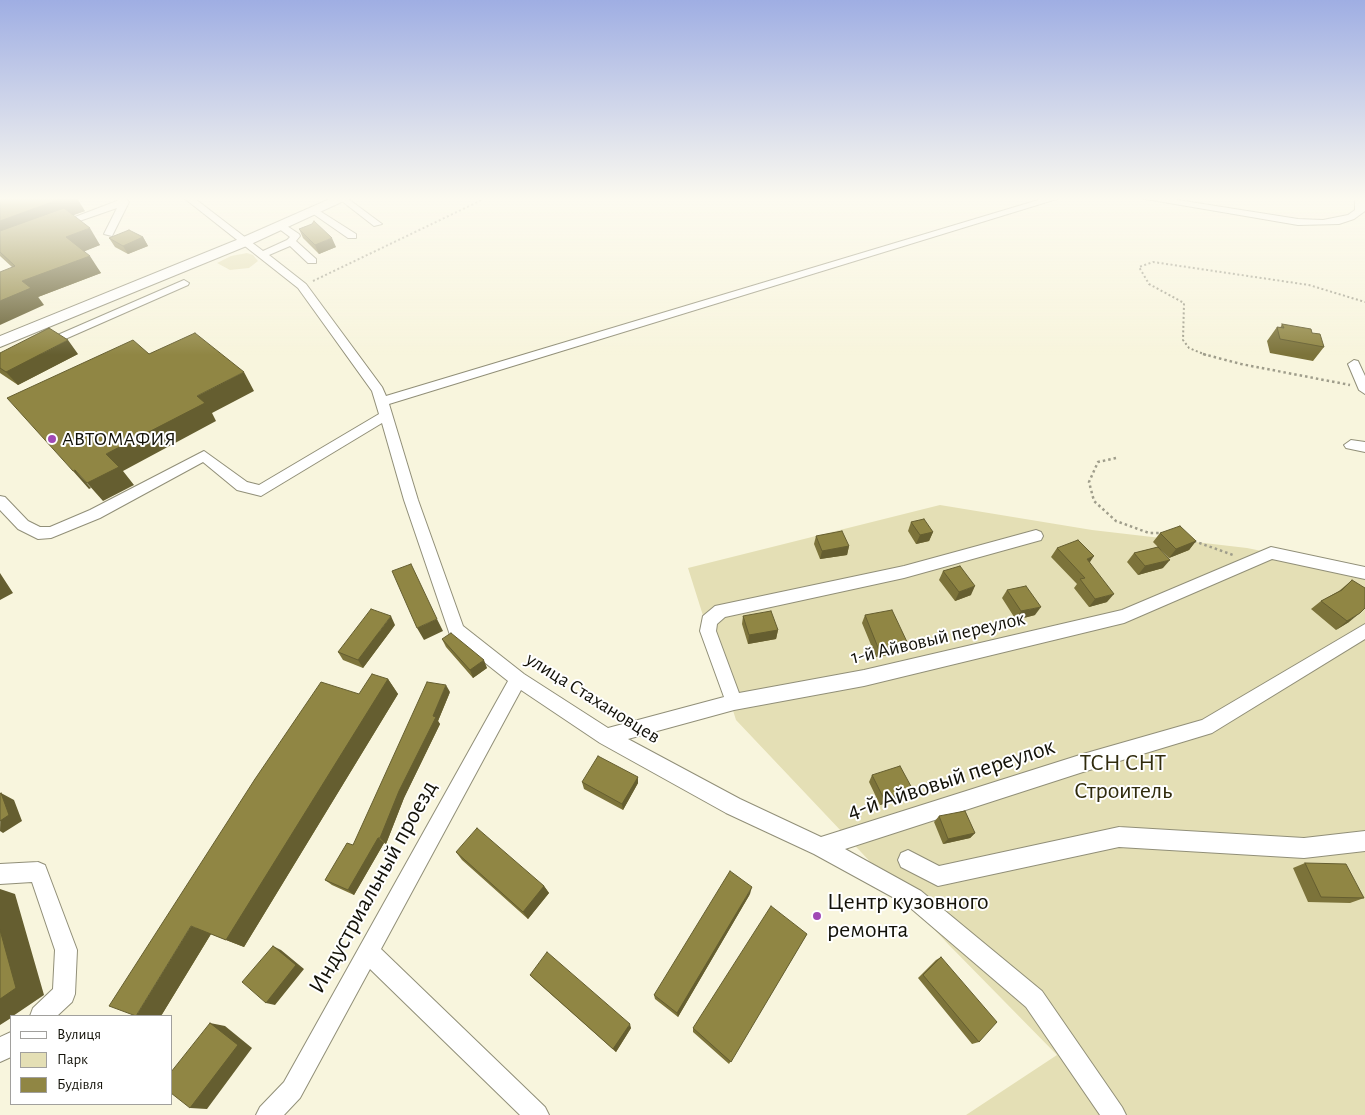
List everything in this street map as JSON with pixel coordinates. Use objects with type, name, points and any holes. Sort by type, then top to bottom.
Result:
[{"type":"main road","points":[[0,342],[224,250]]},
{"type":"street","name":"улица Стахановцев","points":[[255,250],[302,286],[378,390],[411,500],[456,630],[518,679],[606,737],[733,806],[821,847],[914,898],[1034,999],[1114,1115]]},
{"type":"street","points":[[261,255],[271,250]]},
{"type":"street","points":[[305,250],[312,261]]},
{"type":"street","points":[[0,501],[23,525],[38,533],[51,532],[95,514],[204,456],[242,486],[261,491],[384,409],[890,250]]},
{"type":"street","points":[[35,348],[184,283]]},
{"type":"street","points":[[1354,364],[1364,389]]},
{"type":"street","points":[[1351,445],[1365,446]]},
{"type":"street","points":[[734,702],[708,631],[709,621],[721,611],[904,572],[1036,536]]},
{"type":"street","name":"1-й Айвовый переулок","points":[[606,737],[734,702],[864,678],[1124,616],[1271,553],[1365,573]]},
{"type":"street","name":"4-й Айвовый переулок","points":[[821,847],[1083,763],[1206,727],[1365,631]]},
{"type":"street","name":"Индустриальный проезд","points":[[268,1115],[292,1090],[518,679]]},
{"type":"street","points":[[908,860],[938,876],[1119,837],[1304,848],[1365,841]]},
{"type":"street","points":[[0,874],[38,872],[66,950],[64,994],[42,1015]]},
{"type":"street","points":[[367,951],[537,1115]]},
{"type":"path","points":[[302,286],[377,250]]},
{"type":"path","points":[[1364,389],[1211,357],[1189,348],[1183,340],[1184,303],[1149,284],[1139,267],[1153,262],[1309,285],[1365,302]]},
{"type":"path","points":[[1116,458],[1098,462],[1088,482],[1094,501],[1116,521],[1148,533],[1167,534]]},
{"type":"path","points":[[1193,540],[1251,562]]},
{"type":"green space","points":[[247,253],[253,255],[258,261],[249,268],[230,270],[217,263],[231,256]]},
{"type":"green space","name":"ТСН СНТ Строитель","points":[[940,505],[1092,530],[1247,548],[1365,572],[1365,1115],[966,1115],[1057,1055],[949,945],[736,720],[688,568]]},
{"type":"building","points":[[0,250],[82,250],[90,256],[22,281],[31,288],[0,301],[0,272],[15,266]]},
{"type":"building","points":[[1282,324],[1311,329],[1312,333],[1320,334],[1324,347],[1280,339],[1277,327],[1284,328]]},
{"type":"building","points":[[49,328],[68,340],[6,372],[0,368],[0,353]]},
{"type":"building","points":[[195,333],[244,372],[197,396],[205,403],[106,454],[119,467],[87,483],[75,470],[73,471],[7,398],[133,340],[149,354]]},
{"type":"building","points":[[924,519],[933,532],[920,535],[911,522]]},
{"type":"building","points":[[1180,526],[1196,541],[1176,549],[1160,533]]},
{"type":"building","points":[[842,531],[849,546],[822,551],[816,536]]},
{"type":"building","points":[[1078,540],[1094,556],[1087,559],[1114,594],[1095,599],[1080,579],[1085,578],[1057,548]]},
{"type":"building","points":[[1158,547],[1170,560],[1145,566],[1134,553]]},
{"type":"building","points":[[411,564],[437,619],[417,628],[392,571]]},
{"type":"building","points":[[960,566],[975,586],[959,592],[943,571]]},
{"type":"building","points":[[1352,580],[1365,588],[1365,608],[1347,621],[1321,601],[1342,590]]},
{"type":"building","points":[[1026,586],[1041,607],[1021,611],[1007,590]]},
{"type":"building","points":[[371,609],[391,616],[358,660],[338,652]]},
{"type":"building","points":[[892,610],[908,644],[879,650],[865,615]]},
{"type":"building","points":[[771,611],[778,630],[749,635],[743,616]]},
{"type":"building","points":[[451,633],[484,660],[470,670],[442,639]]},
{"type":"building","points":[[372,674],[388,679],[226,940],[191,926],[137,1015],[109,1006],[255,779],[321,682],[359,694]]},
{"type":"building","points":[[427,682],[446,685],[433,716],[436,717],[399,791],[380,838],[378,838],[348,890],[325,880],[347,843],[353,845]]},
{"type":"building","points":[[598,756],[638,777],[622,804],[582,782]]},
{"type":"building","points":[[900,766],[913,790],[884,799],[872,775]]},
{"type":"building","points":[[0,794],[9,815],[0,821]]},
{"type":"building","points":[[965,811],[975,833],[948,839],[939,816]]},
{"type":"building","points":[[477,828],[544,886],[523,912],[456,852]]},
{"type":"building","points":[[1305,863],[1346,864],[1364,898],[1321,897]]},
{"type":"building","points":[[730,871],[752,887],[677,1013],[654,995]]},
{"type":"building","points":[[771,906],[807,934],[731,1062],[693,1028]]},
{"type":"building","points":[[0,930],[16,988],[0,999]]},
{"type":"building","points":[[273,946],[296,965],[266,1003],[242,982]]},
{"type":"building","points":[[547,952],[630,1024],[613,1049],[530,975]]},
{"type":"building","points":[[941,957],[997,1022],[979,1042],[923,975]]},
{"type":"building","points":[[210,1023],[238,1045],[190,1108],[172,1094],[172,1071]]},
{"type":"place","name":"АВТОМАФИЯ","points":[[52,439]]},
{"type":"place","name":"Центр кузовного ремонта","points":[[817,916]]}]
